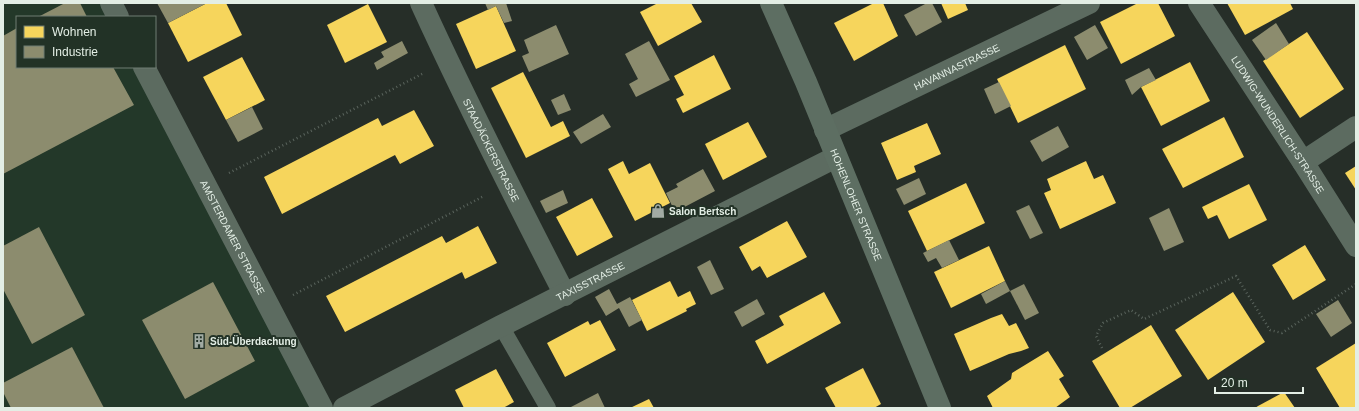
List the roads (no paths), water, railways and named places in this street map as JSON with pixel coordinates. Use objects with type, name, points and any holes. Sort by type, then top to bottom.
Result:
[{"type":"street","points":[[111,3],[118,16]]},
{"type":"street","name":"STAADÄCKERSTRASSE","points":[[421,3],[447,61],[565,294]]},
{"type":"street","name":"HOHENLOHER STRASSE","points":[[770,3],[806,82],[940,408]]},
{"type":"street","name":"HAVANNASTRASSE","points":[[825,130],[1089,3]]},
{"type":"street","name":"LUDWIG-WUNDERLICH-STRASSE","points":[[1199,3],[1356,246]]},
{"type":"street","name":"AMSTERDAMER STRASSE","points":[[145,68],[322,408]]},
{"type":"street","points":[[1303,162],[1356,127]]},
{"type":"street","name":"TAXISSTRASSE","points":[[344,408],[501,326],[836,157]]},
{"type":"lane","points":[[501,326],[548,408]]},
{"type":"place","name":"Salon Bertsch","points":[[658,211]]},
{"type":"place","name":"Süd-Überdachung","points":[[199,341]]}]
